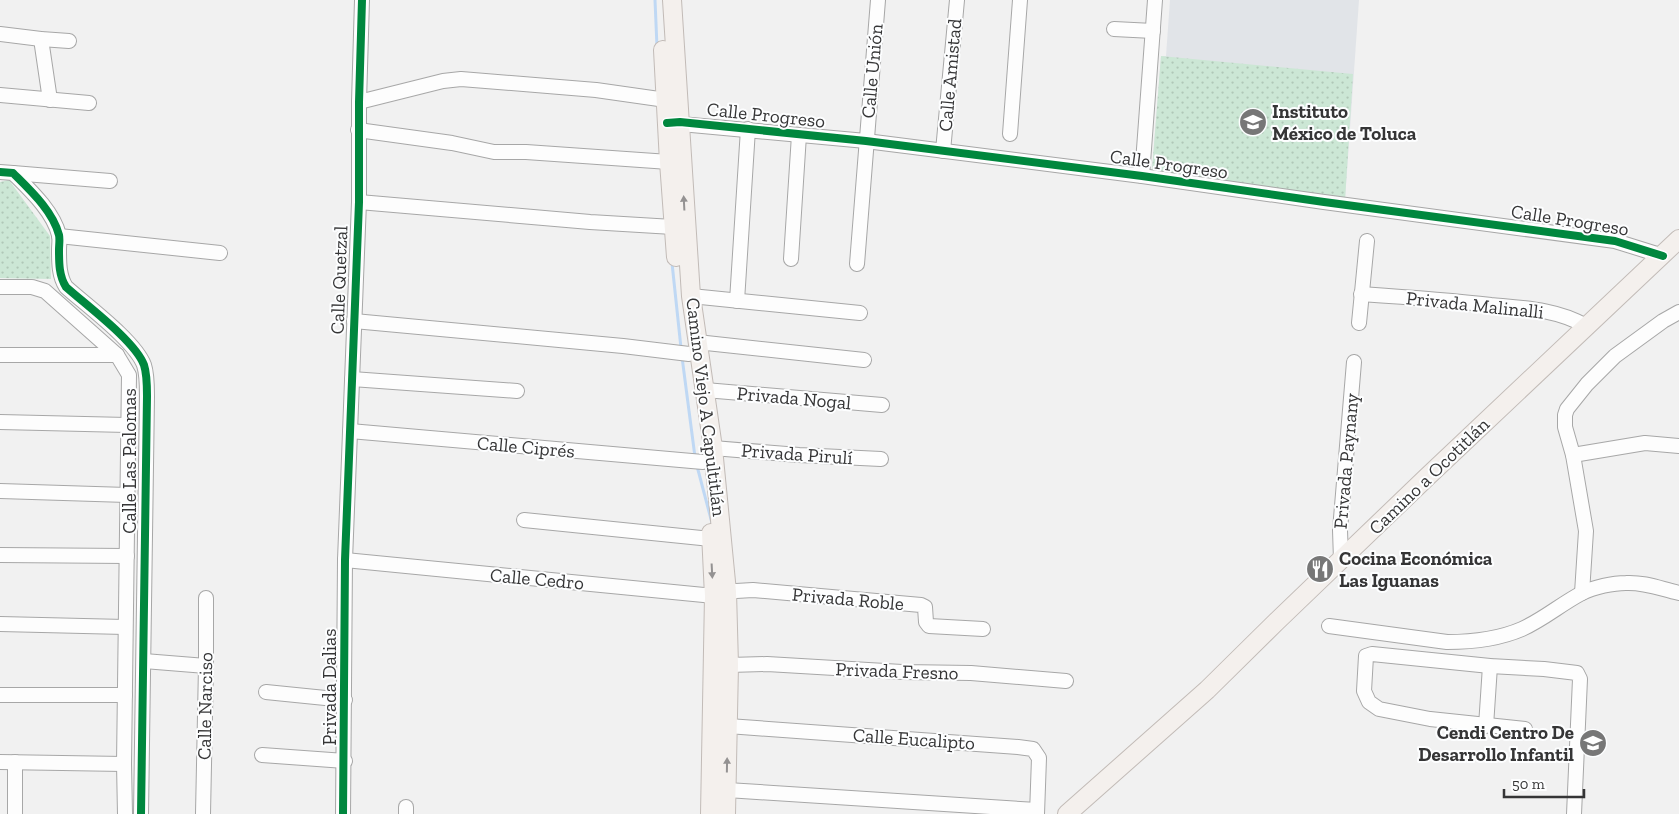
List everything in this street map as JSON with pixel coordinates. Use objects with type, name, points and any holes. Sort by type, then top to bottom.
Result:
[{"type":"main road","name":"Camino Viejo A Capultitlán","points":[[661,0],[666,100],[674,123],[669,162],[673,227],[679,285],[693,348],[705,390],[711,539],[721,594],[710,814]]},
{"type":"main road","name":"Camino Viejo A Capultitlán","points":[[672,0],[674,123],[691,296],[693,348],[708,455],[729,665],[726,814]]},
{"type":"main road","name":"Camino a Ocotitlán","points":[[1067,814],[1207,690],[1679,239]]},
{"type":"street","name":"Calle Quetzal","points":[[345,560],[359,202],[358,130],[362,0]]},
{"type":"street","name":"Calle Unión","points":[[857,264],[878,0]]},
{"type":"street","name":"Calle Amistad","points":[[943,150],[957,0]]},
{"type":"street","points":[[1010,134],[1020,0]]},
{"type":"street","points":[[1142,176],[1155,0]]},
{"type":"street","points":[[1114,29],[1153,31]]},
{"type":"street","points":[[0,34],[41,40],[69,41]]},
{"type":"street","points":[[41,40],[50,100]]},
{"type":"street","points":[[359,102],[443,81],[461,79],[596,90],[666,100]]},
{"type":"street","points":[[0,96],[89,103]]},
{"type":"street","name":"Calle Progreso","points":[[674,123],[866,141],[1142,176],[1615,241],[1663,256]]},
{"type":"street","points":[[737,300],[748,129]]},
{"type":"street","points":[[358,130],[452,143],[494,152],[526,152],[669,162]]},
{"type":"street","points":[[791,259],[799,135]]},
{"type":"street","points":[[7,172],[110,181]]},
{"type":"street","name":"Calle Las Palomas","points":[[7,172],[46,211],[59,236],[62,282],[131,344],[144,365],[147,396],[141,814]]},
{"type":"street","points":[[359,202],[590,222],[673,227]]},
{"type":"street","points":[[59,236],[220,253]]},
{"type":"street","points":[[1359,323],[1367,241]]},
{"type":"street","name":"Calle Las Palomas","points":[[0,287],[32,287],[45,292],[117,356],[129,375],[125,627],[125,814]]},
{"type":"street","name":"Privada Malinalli","points":[[1361,294],[1445,300],[1535,310],[1558,314],[1586,326]]},
{"type":"street","points":[[691,296],[860,313]]},
{"type":"street","points":[[1582,593],[1586,531],[1573,455],[1565,427],[1565,415],[1569,404],[1615,356],[1663,321],[1679,312]]},
{"type":"street","points":[[354,321],[623,346],[693,348],[864,360]]},
{"type":"street","points":[[0,355],[117,356]]},
{"type":"street","name":"Privada Paynany","points":[[1341,560],[1340,520],[1354,362]]},
{"type":"street","points":[[352,379],[517,391]]},
{"type":"street","name":"Privada Nogal","points":[[705,390],[882,405]]},
{"type":"street","points":[[0,422],[128,425]]},
{"type":"street","name":"Calle Ciprés","points":[[350,431],[708,455]]},
{"type":"street","points":[[1573,455],[1645,444],[1679,446]]},
{"type":"street","name":"Privada Pirulí","points":[[708,455],[799,455],[882,459]]},
{"type":"street","points":[[0,491],[127,494]]},
{"type":"street","points":[[524,520],[711,539]]},
{"type":"street","points":[[0,556],[127,556]]},
{"type":"street","name":"Calle Cedro","points":[[345,560],[721,594]]},
{"type":"street","name":"Privada Dalias","points":[[343,814],[345,761],[345,560]]},
{"type":"street","points":[[1329,626],[1447,642],[1484,640],[1521,629],[1546,616],[1582,593],[1607,586],[1625,582],[1654,586],[1679,593]]},
{"type":"street","name":"Privada Roble","points":[[721,594],[753,590],[921,605],[925,607],[926,622],[929,626],[983,629]]},
{"type":"street","name":"Calle Narciso","points":[[203,814],[206,598]]},
{"type":"street","points":[[0,624],[125,627]]},
{"type":"street","points":[[1525,729],[1430,719],[1379,709],[1369,702],[1364,691],[1365,658],[1367,654],[1372,654],[1574,672],[1579,676],[1574,814]]},
{"type":"street","points":[[144,661],[206,666]]},
{"type":"street","name":"Privada Fresno","points":[[729,665],[767,664],[902,672],[971,673],[1066,682]]},
{"type":"street","points":[[1486,726],[1490,666]]},
{"type":"street","points":[[266,692],[345,700]]},
{"type":"street","points":[[0,694],[125,695]]},
{"type":"street","name":"Calle Eucalipto","points":[[728,726],[1033,749],[1039,758],[1037,812]]},
{"type":"street","points":[[262,755],[345,761]]},
{"type":"street","points":[[0,762],[124,764]]},
{"type":"street","points":[[15,762],[15,814]]},
{"type":"street","points":[[726,790],[1037,812]]},
{"type":"shaded area","name":"Instituto México de Toluca","points":[[1170,0],[1359,0],[1345,200],[1152,170],[1161,56],[1166,56]]},
{"type":"green space","name":"Instituto México de Toluca","points":[[1161,56],[1353,74],[1345,200],[1152,170]]},
{"type":"green space","points":[[9,180],[50,236],[51,279],[0,278],[0,182]]},
{"type":"waterway","points":[[655,0],[657,47]]},
{"type":"waterway","points":[[672,263],[681,348]]},
{"type":"waterway","points":[[682,357],[695,457]]},
{"type":"waterway","points":[[697,466],[712,523]]},
{"type":"cycle path","points":[[343,814],[345,560],[359,202],[362,0]]},
{"type":"cycle path","points":[[667,123],[680,122],[866,141],[1142,176],[1615,241],[1663,256]]},
{"type":"cycle path","points":[[0,172],[13,173],[27,186],[46,209],[59,235],[60,269],[66,287],[131,345],[139,355],[145,369],[147,396],[141,814]]},
{"type":"place","name":"Instituto México de Toluca","points":[[1253,122]]},
{"type":"place","name":"Cocina Económica Las Iguanas","points":[[1320,569]]},
{"type":"place","name":"Cendi Centro De Desarrollo Infantil","points":[[1593,743]]}]
